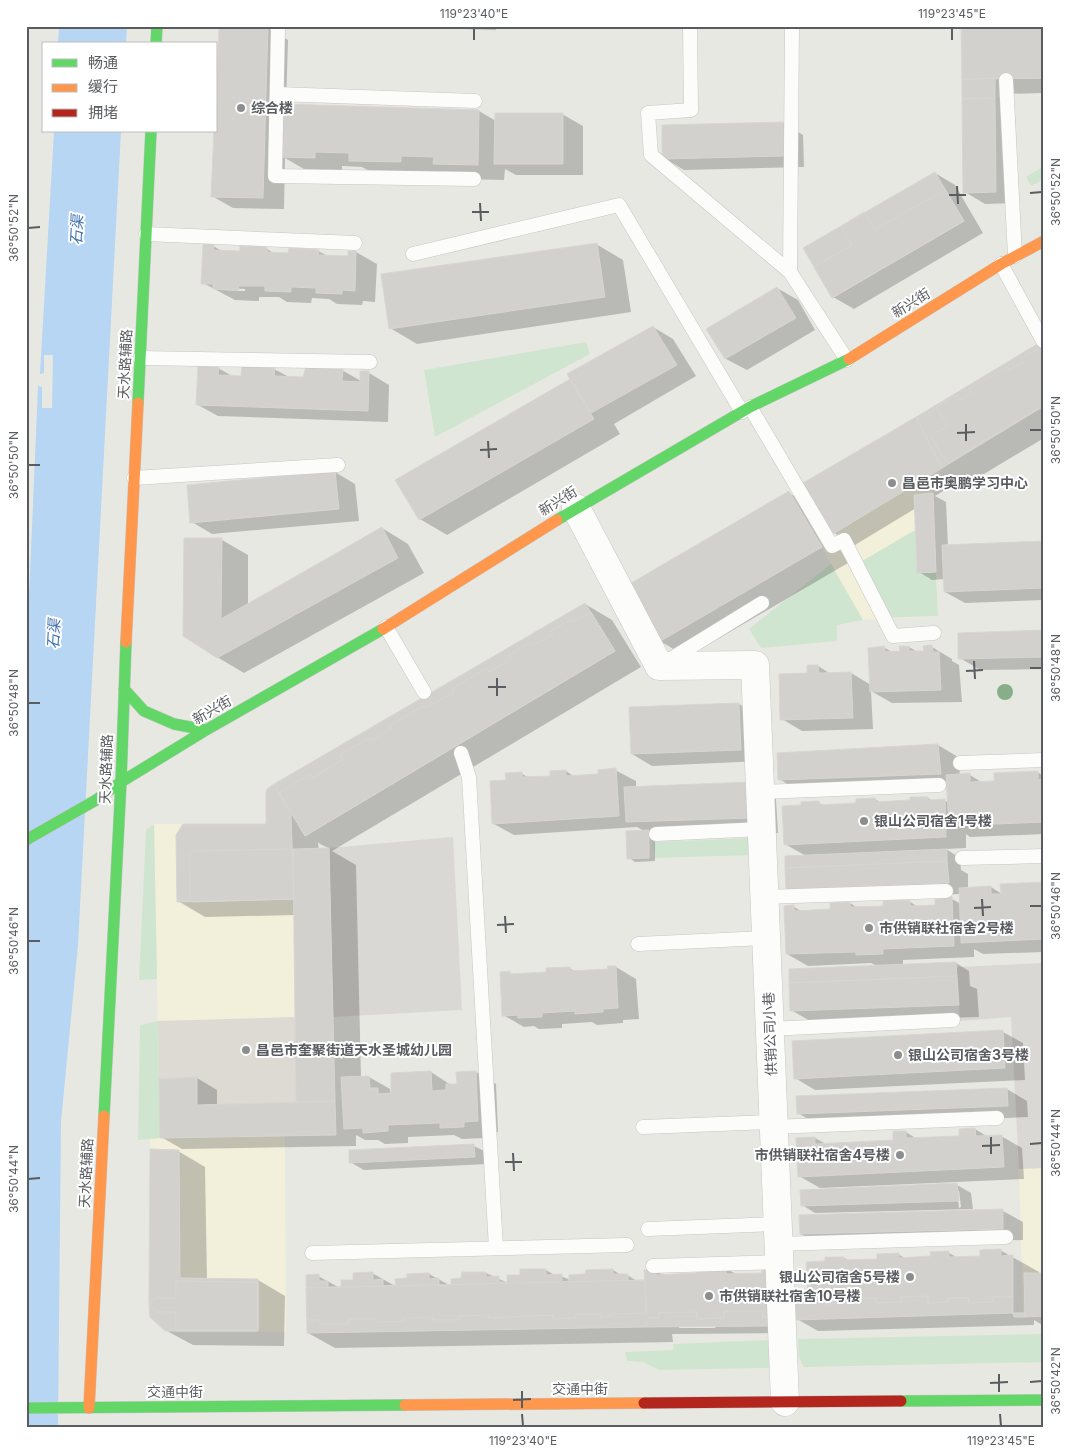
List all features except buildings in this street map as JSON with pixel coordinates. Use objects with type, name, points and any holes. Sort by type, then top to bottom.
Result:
[{"type":"street","points":[[156,42],[157,26]]},
{"type":"street","name":"天水路辅路","points":[[89,1408],[121,782],[151,132]]},
{"type":"street","name":"新兴街","points":[[26,840],[96,800],[121,782],[206,730],[386,627],[576,508],[746,409],[847,360],[1001,264],[1044,241]]},
{"type":"street","points":[[576,508],[659,666]]},
{"type":"street","name":"供销公司小巷","points":[[659,666],[755,665],[785,1402]]},
{"type":"street","points":[[124,689],[144,712],[174,724],[206,730]]},
{"type":"street","name":"交通中街","points":[[26,1408],[1044,1400]]},
{"type":"lane","points":[[278,26],[275,176],[474,179]]},
{"type":"lane","points":[[690,26],[691,110],[648,113],[651,155],[790,272],[847,360]]},
{"type":"lane","points":[[790,272],[792,26]]},
{"type":"lane","points":[[1006,80],[1015,256]]},
{"type":"lane","points":[[277,94],[475,102]]},
{"type":"lane","points":[[413,254],[619,205],[832,546],[844,540],[894,636],[934,633]]},
{"type":"lane","points":[[146,234],[355,243]]},
{"type":"lane","points":[[1001,264],[1043,341]]},
{"type":"lane","points":[[140,358],[370,362]]},
{"type":"lane","points":[[134,478],[338,465]]},
{"type":"lane","points":[[659,666],[762,603]]},
{"type":"lane","points":[[386,627],[424,692]]},
{"type":"lane","points":[[461,753],[469,777],[496,1248]]},
{"type":"lane","points":[[960,764],[1044,760]]},
{"type":"lane","points":[[760,792],[939,785]]},
{"type":"lane","points":[[656,834],[762,830]]},
{"type":"lane","points":[[962,858],[1044,856]]},
{"type":"lane","points":[[764,897],[946,891]]},
{"type":"lane","points":[[638,944],[766,938]]},
{"type":"lane","points":[[770,1029],[953,1020]]},
{"type":"lane","points":[[643,1127],[997,1118]]},
{"type":"lane","points":[[648,1229],[778,1243],[1006,1237]]},
{"type":"lane","points":[[653,1266],[778,1243]]},
{"type":"lane","points":[[312,1253],[627,1245]]},
{"type":"shaded area","points":[[916,417],[942,468],[933,493],[938,616],[863,620],[789,491]]},
{"type":"shaded area","points":[[274,784],[291,815],[293,849],[329,848],[332,995],[285,1135],[286,1332],[165,1331],[150,1317],[149,1302],[150,1138],[160,1137],[154,824],[266,824],[266,793],[267,789]]},
{"type":"shaded area","points":[[453,837],[462,1010],[333,1017],[329,848]]},
{"type":"shaded area","points":[[1044,963],[1044,1168],[1019,1169],[1011,1017],[960,1021],[956,967]]},
{"type":"shaded area","name":"昌邑市奎聚街道天水圣城幼儿园","points":[[332,995],[336,1135],[160,1138],[158,1021],[295,1017],[295,996]]},
{"type":"shaded area","points":[[1044,1168],[1044,1316],[1025,1317],[1025,1313],[1023,1313],[1019,1169]]},
{"type":"green space","points":[[1044,166],[1044,179],[1031,186],[1026,177]]},
{"type":"green space","points":[[586,342],[590,354],[435,437],[424,370]]},
{"type":"green space","points":[[915,530],[917,573],[936,572],[938,616],[883,618],[857,564]]},
{"type":"green space","points":[[831,564],[863,620],[837,625],[837,641],[761,648],[749,629]]},
{"type":"green space","points":[[154,824],[157,979],[139,980],[146,830]]},
{"type":"green space","points":[[752,838],[753,855],[655,858],[653,842]]},
{"type":"green space","points":[[158,1021],[160,1138],[138,1140],[140,1025]]},
{"type":"green space","points":[[1044,1334],[1044,1362],[804,1367],[799,1358],[798,1339]]},
{"type":"green space","points":[[773,1340],[770,1368],[659,1370],[643,1362],[627,1361],[625,1352],[673,1350],[674,1344]]},
{"type":"water","points":[[59,26],[127,26],[126,42],[58,42]]},
{"type":"water","name":"石渠","points":[[54,132],[121,132],[78,945],[61,1122],[58,1428],[26,1428],[26,668],[38,386],[42,387],[42,408],[52,408],[53,355],[44,355],[44,373],[40,374]]},
{"type":"traffic: fast","points":[[156,42],[157,26]]},
{"type":"traffic: fast","points":[[138,403],[151,132]]},
{"type":"traffic: fast","points":[[557,520],[750,407],[849,359]]},
{"type":"traffic: fast","points":[[26,840],[96,800],[121,782],[206,730],[383,629]]},
{"type":"traffic: fast","points":[[104,1116],[126,642]]},
{"type":"traffic: fast","points":[[124,689],[144,711],[174,724],[206,730]]},
{"type":"traffic: fast","points":[[901,1401],[1044,1400]]},
{"type":"traffic: fast","points":[[26,1408],[405,1405]]},
{"type":"traffic: slow","points":[[849,359],[1001,264],[1044,241]]},
{"type":"traffic: slow","points":[[126,642],[138,403]]},
{"type":"traffic: slow","points":[[383,629],[557,520]]},
{"type":"traffic: slow","points":[[89,1408],[104,1116]]},
{"type":"traffic: slow","points":[[405,1405],[644,1403]]},
{"type":"traffic: jam","points":[[644,1403],[901,1401]]},
{"type":"place","name":"综合楼","points":[[241,108]]},
{"type":"place","name":"昌邑市奥鹏学习中心","points":[[892,483]]},
{"type":"place","name":"银山公司宿舍1号楼","points":[[864,821]]},
{"type":"place","name":"市供销联社宿舍2号楼","points":[[869,928]]},
{"type":"place","name":"昌邑市奎聚街道天水圣城幼儿园","points":[[246,1050]]},
{"type":"place","name":"银山公司宿舍3号楼","points":[[898,1055]]},
{"type":"place","name":"市供销联社宿舍4号楼","points":[[900,1155]]},
{"type":"place","name":"银山公司宿舍5号楼","points":[[910,1277]]},
{"type":"place","name":"市供销联社宿舍10号楼","points":[[709,1296]]}]
